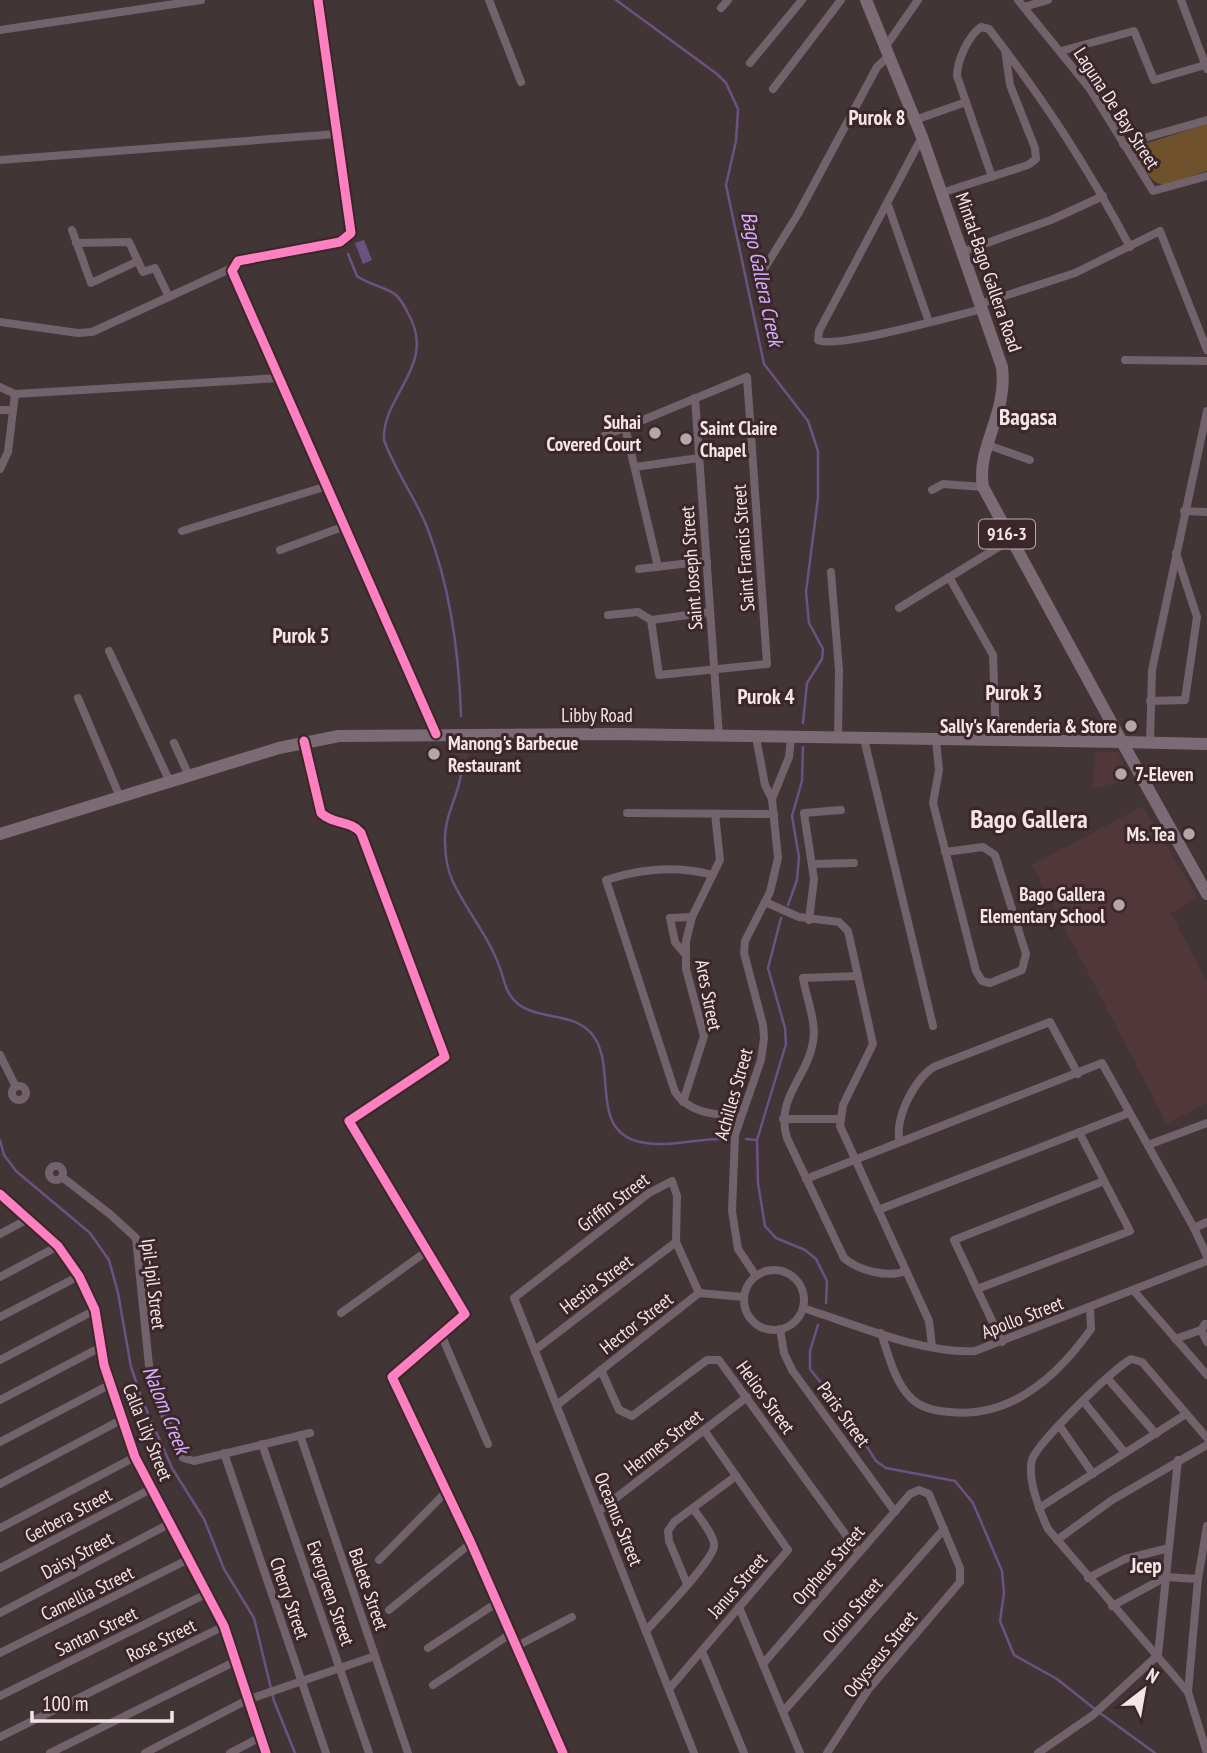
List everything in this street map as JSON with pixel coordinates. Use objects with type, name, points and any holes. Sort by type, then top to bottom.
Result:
[{"type":"main road","name":"Mintal-Bago Gallera Road","points":[[866,0],[922,137],[1002,367],[1002,405],[982,467],[983,487]]},
{"type":"main road","name":"916-3","points":[[983,487],[1122,742]]},
{"type":"main road","name":"Libby Road","points":[[0,834],[304,740],[339,736],[719,736],[1207,744]]},
{"type":"main road","points":[[1122,742],[1207,894]]},
{"type":"street","points":[[0,30],[201,0]]},
{"type":"street","points":[[0,322],[88,333],[232,268],[242,260],[340,242],[349,237],[350,216],[335,134],[318,0]]},
{"type":"street","points":[[489,0],[521,82]]},
{"type":"street","points":[[721,8],[728,0]]},
{"type":"street","points":[[750,63],[802,0]]},
{"type":"street","points":[[773,89],[841,0]]},
{"type":"street","points":[[764,269],[798,214],[877,67],[918,0]]},
{"type":"street","points":[[1021,4],[1048,0]]},
{"type":"street","points":[[1061,51],[1135,31],[1154,80],[1206,67],[1181,0]]},
{"type":"street","name":"Laguna De Bay Street","points":[[1021,4],[1090,89],[1153,191],[1207,176]]},
{"type":"street","points":[[992,177],[957,70],[977,29],[989,30],[1054,113],[1130,247]]},
{"type":"street","points":[[941,193],[1028,165],[1036,155],[1010,85],[1005,50]]},
{"type":"street","points":[[915,120],[966,102]]},
{"type":"street","points":[[1123,145],[1207,120]]},
{"type":"street","points":[[0,160],[335,134]]},
{"type":"street","points":[[922,137],[888,205],[818,331],[818,340],[825,344],[929,322],[981,307],[1075,273],[1160,231],[1207,350]]},
{"type":"street","points":[[962,252],[1051,220],[1103,197]]},
{"type":"street","points":[[888,205],[929,322]]},
{"type":"street","points":[[72,230],[91,282],[138,261]]},
{"type":"street","points":[[76,243],[129,242],[143,272],[155,268],[169,297]]},
{"type":"street","points":[[232,268],[436,734]]},
{"type":"street","points":[[1125,360],[1207,361]]},
{"type":"street","name":"Saint Francis Street","points":[[695,398],[747,377],[766,664],[714,670]]},
{"type":"street","points":[[0,387],[15,394],[280,378]]},
{"type":"street","points":[[0,470],[8,452],[15,394]]},
{"type":"street","points":[[604,436],[695,398]]},
{"type":"street","name":"Saint Joseph Street","points":[[695,398],[719,736]]},
{"type":"street","points":[[0,410],[13,410]]},
{"type":"street","points":[[1150,743],[1152,670],[1207,411]]},
{"type":"street","points":[[625,427],[658,567]]},
{"type":"street","points":[[988,445],[1030,460]]},
{"type":"street","points":[[635,467],[699,458]]},
{"type":"street","points":[[932,490],[943,484],[983,487]]},
{"type":"street","points":[[182,531],[327,486]]},
{"type":"street","points":[[1184,511],[1207,512]]},
{"type":"street","points":[[279,550],[345,526]]},
{"type":"street","points":[[899,608],[1010,540]]},
{"type":"street","points":[[1150,701],[1185,700],[1197,617],[1176,553]]},
{"type":"street","points":[[639,569],[707,561]]},
{"type":"street","points":[[831,572],[839,670],[838,738]]},
{"type":"street","points":[[949,577],[993,655],[996,741]]},
{"type":"street","points":[[608,615],[638,611],[651,620],[710,612]]},
{"type":"street","points":[[651,620],[659,675],[714,670]]},
{"type":"street","points":[[109,651],[170,782]]},
{"type":"street","points":[[78,698],[120,797]]},
{"type":"street","name":"Achilles Street","points":[[756,737],[758,756],[764,768],[765,785],[772,799],[777,869],[765,902],[745,941],[744,953],[764,1038],[761,1060],[740,1116],[733,1146],[733,1224],[738,1249],[756,1276]]},
{"type":"street","name":"Achilles Street","points":[[772,799],[778,789],[781,769],[789,757],[791,738]]},
{"type":"street","points":[[864,739],[933,1027]]},
{"type":"street","points":[[304,740],[321,813],[331,820],[354,826],[361,834],[445,1057],[349,1121],[465,1314],[392,1377],[498,1602],[563,1753]]},
{"type":"street","points":[[936,740],[939,770],[933,803],[979,977],[990,983],[1022,970],[1026,954],[995,855],[983,847],[946,852]]},
{"type":"street","points":[[174,743],[188,776]]},
{"type":"street","points":[[764,768],[781,769]]},
{"type":"street","points":[[809,920],[813,864],[804,813],[841,810]]},
{"type":"street","points":[[627,813],[774,814]]},
{"type":"street","name":"Ares Street","points":[[683,1102],[704,1033],[695,1005],[685,954],[692,917],[713,875],[720,853],[715,814]]},
{"type":"street","points":[[813,864],[854,863]]},
{"type":"street","points":[[713,875],[650,869],[606,880],[671,1082],[683,1102],[705,1113],[740,1116]]},
{"type":"street","points":[[765,902],[809,920],[843,924],[848,932],[873,1044],[839,1119],[854,1159],[929,1321],[932,1346]]},
{"type":"street","points":[[685,954],[675,942],[670,918],[692,917]]},
{"type":"street","points":[[858,976],[803,978],[813,1044],[789,1093],[783,1119],[787,1139],[844,1258],[853,1264],[885,1274],[906,1271]]},
{"type":"street","points":[[900,1142],[898,1128],[903,1113],[924,1074],[936,1066],[1050,1022],[1078,1073]]},
{"type":"street","points":[[0,1055],[16,1087]]},
{"type":"street","points":[[806,1179],[1102,1063],[1194,1227],[1207,1259]]},
{"type":"street","points":[[878,1210],[1129,1113]]},
{"type":"street","points":[[783,1119],[839,1119]]},
{"type":"street","points":[[1148,1145],[1207,1124]]},
{"type":"street","points":[[977,1289],[1130,1231],[1079,1132]]},
{"type":"street","name":"Ipil-Ipil Street","points":[[62,1177],[122,1223],[136,1238],[151,1385],[181,1455],[190,1461],[310,1433]]},
{"type":"street","name":"Griffin Street","points":[[514,1298],[649,1193],[672,1181],[677,1196],[677,1242],[699,1293]]},
{"type":"street","points":[[1002,1342],[954,1240],[1104,1181]]},
{"type":"street","name":"Calla Lily Street","points":[[0,1194],[58,1246],[79,1276],[95,1310],[109,1385],[135,1457],[224,1626],[266,1753]]},
{"type":"street","points":[[0,1234],[28,1219]]},
{"type":"street","points":[[1194,1227],[1207,1222]]},
{"type":"street","name":"Hestia Street","points":[[535,1350],[677,1242]]},
{"type":"street","points":[[0,1277],[58,1246]]},
{"type":"street","points":[[341,1313],[427,1251]]},
{"type":"street","name":"Apollo Street","points":[[803,1308],[932,1346],[975,1351],[1134,1291],[1207,1259]]},
{"type":"street","points":[[773,1270],[791,1275],[803,1290],[803,1308],[797,1320],[780,1329],[767,1329],[757,1324],[746,1309],[744,1297],[748,1285],[756,1276],[773,1270]]},
{"type":"street","points":[[0,1317],[79,1276]]},
{"type":"street","points":[[1134,1291],[1206,1372]]},
{"type":"street","name":"Hector Street","points":[[556,1405],[699,1293],[744,1297]]},
{"type":"street","name":"Oceanus Street","points":[[514,1298],[694,1753]]},
{"type":"street","points":[[881,1333],[909,1397],[918,1404],[942,1412],[975,1413],[1014,1403],[1036,1389],[1091,1329],[1090,1308]]},
{"type":"street","points":[[0,1360],[95,1310]]},
{"type":"street","points":[[1175,1339],[1203,1327],[1207,1342]]},
{"type":"street","name":"Paris Street","points":[[780,1329],[784,1353],[792,1370],[895,1512]]},
{"type":"street","points":[[441,1334],[488,1444]]},
{"type":"street","points":[[0,1400],[100,1347]]},
{"type":"street","name":"Helios Street","points":[[601,1370],[620,1410],[627,1416],[635,1414],[711,1358],[723,1363],[859,1553]]},
{"type":"street","points":[[1207,1438],[1136,1358],[1124,1363],[1059,1425],[1040,1446],[1031,1464],[1040,1508],[1048,1529],[1188,1692],[1205,1737],[1207,1753]]},
{"type":"street","points":[[1108,1379],[1156,1434]]},
{"type":"street","points":[[0,1442],[109,1385]]},
{"type":"street","name":"Hermes Street","points":[[599,1511],[747,1397]]},
{"type":"street","points":[[1084,1402],[1125,1453]]},
{"type":"street","points":[[1040,1508],[1186,1414]]},
{"type":"street","points":[[0,1484],[121,1420]]},
{"type":"street","points":[[1059,1425],[1093,1474]]},
{"type":"street","name":"Janus Street","points":[[669,1689],[788,1550],[704,1430]]},
{"type":"street","name":"Balete Street","points":[[300,1436],[408,1753]]},
{"type":"street","name":"Evergreen Street","points":[[262,1444],[369,1753]]},
{"type":"street","points":[[1057,1540],[1112,1500],[1207,1445]]},
{"type":"street","name":"Cherry Street","points":[[224,1453],[326,1753]]},
{"type":"street","points":[[0,1528],[135,1457]]},
{"type":"street","points":[[1038,1753],[1093,1716],[1158,1656],[1178,1460]]},
{"type":"street","points":[[687,1584],[669,1541],[668,1531],[693,1508],[736,1476]]},
{"type":"street","name":"Gerbera Street","points":[[0,1568],[151,1489]]},
{"type":"street","name":"Orpheus Street","points":[[762,1664],[910,1494],[919,1490],[929,1494],[944,1529]]},
{"type":"street","points":[[379,1560],[446,1492]]},
{"type":"street","points":[[646,1631],[711,1555],[714,1544],[693,1508]]},
{"type":"street","name":"Daisy Street","points":[[0,1613],[169,1524]]},
{"type":"street","points":[[1188,1692],[1198,1579],[1207,1526]]},
{"type":"street","name":"Odysseus Street","points":[[827,1753],[867,1690],[961,1578],[944,1529]]},
{"type":"street","name":"Orion Street","points":[[783,1712],[944,1529]]},
{"type":"street","points":[[389,1609],[471,1543]]},
{"type":"street","points":[[1088,1578],[1125,1559],[1169,1548]]},
{"type":"street","name":"Camellia Street","points":[[0,1653],[187,1560]]},
{"type":"street","points":[[1112,1606],[1166,1577],[1198,1579]]},
{"type":"street","name":"Santan Street","points":[[0,1696],[206,1594]]},
{"type":"street","points":[[428,1648],[498,1602]]},
{"type":"street","points":[[739,1607],[800,1753]]},
{"type":"street","points":[[517,1646],[572,1616]]},
{"type":"street","name":"Rose Street","points":[[0,1737],[224,1626]]},
{"type":"street","points":[[433,1685],[512,1633]]},
{"type":"street","points":[[702,1651],[744,1753]]},
{"type":"street","points":[[145,1753],[247,1700],[375,1656]]},
{"type":"street","points":[[50,1753],[234,1661]]},
{"type":"street","points":[[230,1753],[261,1737]]},
{"type":"shaded area","points":[[1207,124],[1207,171],[1170,184],[1162,184],[1150,176],[1133,152],[1135,147]]},
{"type":"shaded area","points":[[364,240],[372,260],[363,264],[355,243]]},
{"type":"shaded area","points":[[456,746],[468,746],[469,764],[457,764]]},
{"type":"shaded area","points":[[1095,752],[1118,752],[1130,779],[1093,789]]},
{"type":"shaded area","name":"Bago Gallera Elementary School","points":[[1143,806],[1198,898],[1171,913],[1207,982],[1207,1103],[1167,1124],[1032,865]]},
{"type":"waterway","name":"Bago Gallera Creek","points":[[616,0],[717,74],[726,83],[738,109],[736,141],[726,185],[764,364],[808,421],[818,451],[818,498],[806,592],[809,623],[823,649],[822,659],[807,683],[803,723]]},
{"type":"waterway","points":[[348,254],[357,276],[398,297],[416,332],[417,349],[413,364],[391,408],[384,440],[427,527],[442,573],[455,644],[461,716]]},
{"type":"waterway","name":"Bago Gallera Creek","points":[[788,905],[797,880],[799,857],[792,816],[802,781],[803,747]]},
{"type":"waterway","points":[[462,764],[459,785],[445,831],[448,867],[453,882],[491,948],[511,997],[526,1009],[575,1022],[591,1033],[599,1046],[603,1061],[609,1110],[614,1124],[624,1135],[650,1144],[720,1139]]},
{"type":"waterway","name":"Bago Gallera Creek","points":[[781,918],[768,968],[785,1028],[786,1044],[757,1140],[758,1183],[765,1226],[776,1238],[805,1250],[816,1259],[827,1281],[826,1303]]},
{"type":"waterway","points":[[746,1139],[757,1140]]},
{"type":"waterway","name":"Nalom Creek","points":[[0,1140],[4,1155],[16,1171],[90,1233],[109,1260],[118,1293],[131,1367],[143,1402],[172,1468],[204,1519],[224,1569],[254,1618],[274,1701],[295,1753]]},
{"type":"waterway","name":"Bago Gallera Creek","points":[[818,1325],[810,1351],[810,1369],[849,1418],[876,1461],[886,1468],[955,1481],[973,1503],[1002,1571],[1004,1593],[1000,1621],[1014,1655],[1057,1679],[1096,1710]]},
{"type":"waterway","name":"Bago Gallera Creek","points":[[1100,1713],[1155,1753]]},
{"type":"cycle path","points":[[318,0],[351,233],[340,242],[238,261],[232,271],[436,734]]},
{"type":"cycle path","points":[[304,741],[321,813],[352,826],[361,833],[445,1057],[349,1121],[465,1314],[392,1377],[471,1543],[563,1753]]},
{"type":"cycle path","points":[[0,1194],[58,1246],[79,1276],[95,1310],[104,1365],[135,1457],[224,1626],[266,1753]]},
{"type":"place","name":"Suhai Covered Court","points":[[655,433]]},
{"type":"place","name":"Saint Claire Chapel","points":[[686,439]]},
{"type":"place","name":"Sally's Karenderia & Store","points":[[1131,726]]},
{"type":"place","name":"Manong's Barbecue Restaurant","points":[[434,754]]},
{"type":"place","name":"7-Eleven","points":[[1121,774]]},
{"type":"place","name":"Ms. Tea","points":[[1189,834]]},
{"type":"place","name":"Bago Gallera Elementary School","points":[[1119,905]]},
{"type":"district","name":"Purok 8","points":[[877,118]]},
{"type":"district","name":"Bagasa","points":[[1028,417]]},
{"type":"district","name":"Purok 5","points":[[301,636]]},
{"type":"district","name":"Purok 3","points":[[1014,693]]},
{"type":"district","name":"Purok 4","points":[[766,697]]},
{"type":"district","name":"Bago Gallera","points":[[1029,819]]},
{"type":"district","name":"Jcep","points":[[1146,1566]]}]
